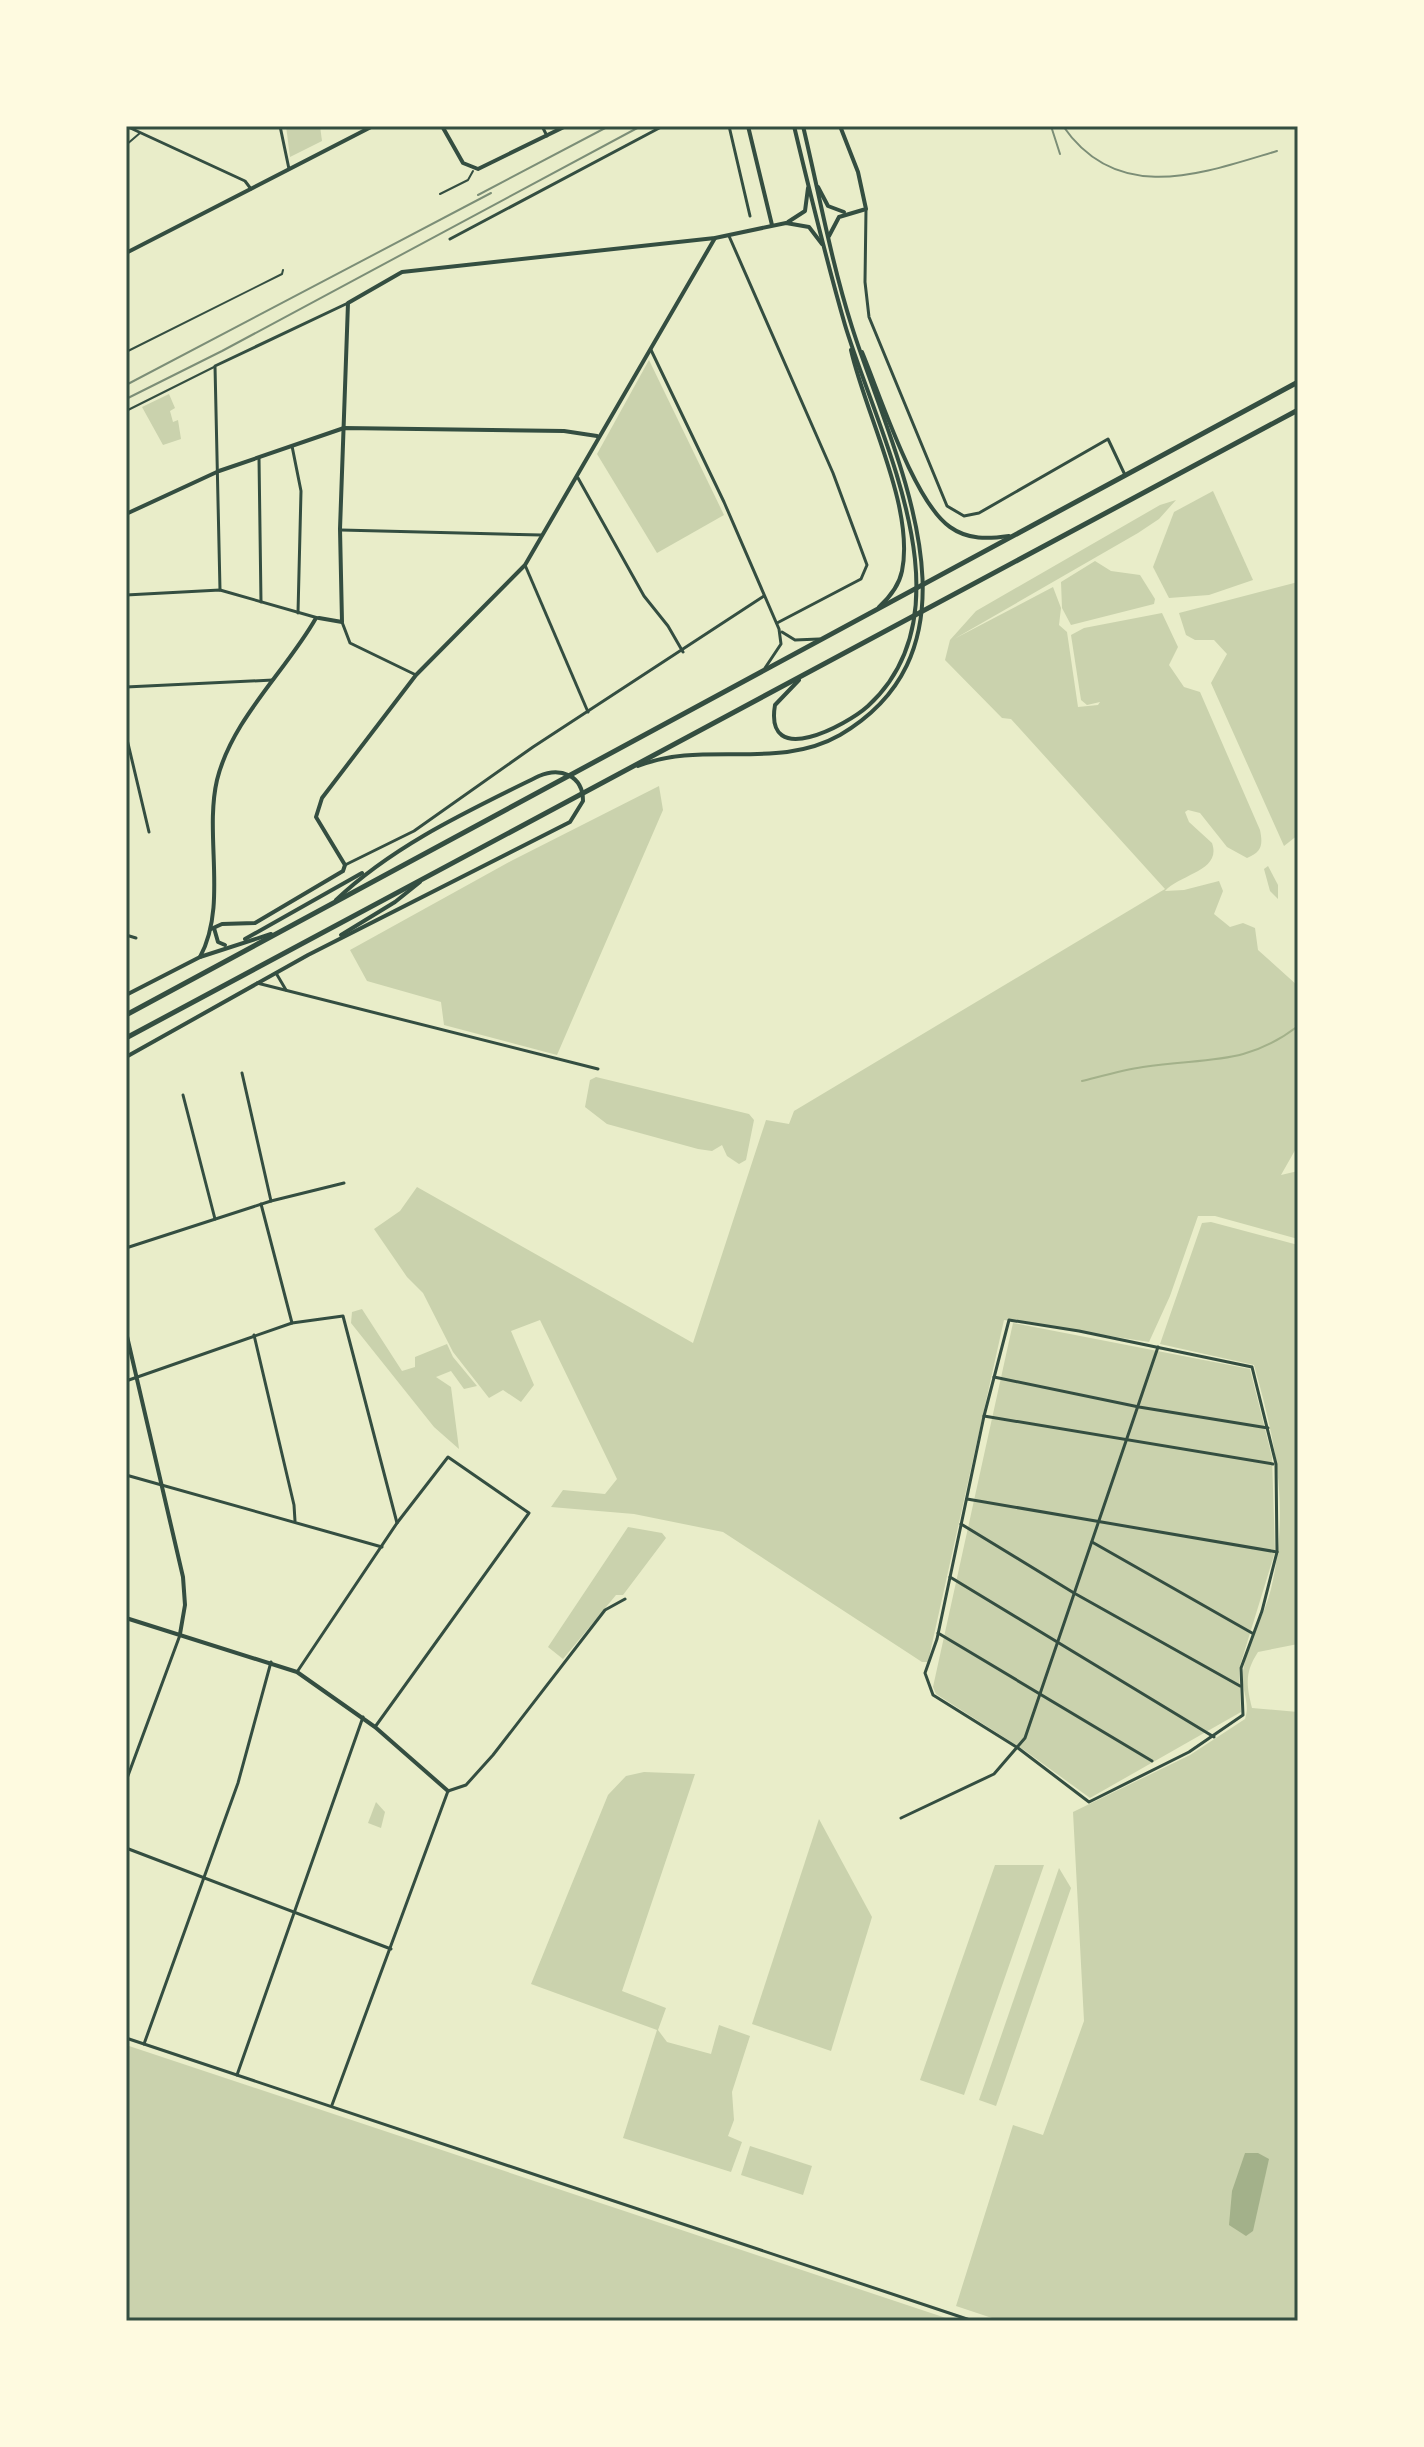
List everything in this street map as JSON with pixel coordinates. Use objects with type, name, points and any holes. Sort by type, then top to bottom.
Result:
[{"type":"highway","points":[[126,1015],[1298,382]]},
{"type":"highway","points":[[126,1038],[1298,410]]},
{"type":"street","points":[[126,126],[245,181],[251,189]]},
{"type":"street","points":[[280,126],[289,169]]},
{"type":"street","points":[[126,253],[373,126]]},
{"type":"street","points":[[542,126],[547,136]]},
{"type":"street","points":[[446,127],[463,163],[474,169],[492,165],[566,126]]},
{"type":"street","points":[[450,239],[663,126]]},
{"type":"street","points":[[729,126],[750,216]]},
{"type":"street","points":[[748,126],[773,226]]},
{"type":"street","points":[[794,126],[892,485],[903,538],[903,568],[898,584],[874,612]]},
{"type":"street","points":[[803,126],[817,185],[826,244]]},
{"type":"street","points":[[840,126],[858,172],[866,209],[865,286],[869,317],[907,417],[947,506],[964,516],[979,513],[1108,439],[1126,477]]},
{"type":"street","points":[[220,590],[215,366],[348,303],[402,272],[729,236],[786,223],[805,211],[809,185]]},
{"type":"street","points":[[817,185],[828,206],[847,213]]},
{"type":"street","points":[[826,244],[832,225],[847,213],[866,209]]},
{"type":"street","points":[[786,223],[809,227],[826,244]]},
{"type":"street","points":[[729,236],[833,473],[867,565],[861,579],[777,623]]},
{"type":"street","points":[[345,865],[321,827],[317,809],[416,675],[525,565],[597,436],[715,238]]},
{"type":"street","points":[[348,303],[340,529],[342,622],[350,643],[416,675]]},
{"type":"street","points":[[848,324],[918,484],[935,513],[950,528],[969,537],[1016,536]]},
{"type":"street","points":[[613,775],[669,756],[782,754],[821,744],[868,715],[890,691],[912,656],[924,608],[921,550],[897,461],[848,324]]},
{"type":"street","points":[[820,664],[787,689],[775,705],[777,726],[786,736],[814,738],[850,720],[885,687],[904,656],[917,608],[914,552],[887,445],[848,324]]},
{"type":"street","points":[[650,346],[777,623],[780,649],[761,673]]},
{"type":"street","points":[[126,514],[219,471],[344,428],[564,431],[597,436]]},
{"type":"street","points":[[292,446],[301,491],[298,613]]},
{"type":"street","points":[[259,457],[261,602]]},
{"type":"street","points":[[576,475],[644,596],[668,626],[683,652]]},
{"type":"street","points":[[340,529],[541,535]]},
{"type":"street","points":[[525,565],[588,712]]},
{"type":"street","points":[[126,595],[220,590],[298,613],[342,622]]},
{"type":"street","points":[[212,928],[255,923],[334,877],[345,865],[414,831],[764,596]]},
{"type":"street","points":[[228,946],[218,942],[212,928],[211,914],[214,801],[218,778],[231,745],[318,618]]},
{"type":"street","points":[[779,629],[795,640],[823,639]]},
{"type":"street","points":[[126,687],[273,680]]},
{"type":"street","points":[[126,736],[149,832]]},
{"type":"street","points":[[126,1057],[308,955],[553,831],[577,814],[583,801],[580,785],[567,773],[558,771],[525,783],[422,836],[237,944]]},
{"type":"street","points":[[334,902],[368,870]]},
{"type":"street","points":[[308,955],[395,902],[432,872]]},
{"type":"street","points":[[200,957],[212,928]]},
{"type":"street","points":[[126,995],[200,957],[278,933]]},
{"type":"street","points":[[126,935],[136,938]]},
{"type":"street","points":[[276,972],[286,990]]},
{"type":"street","points":[[256,983],[598,1069]]},
{"type":"street","points":[[242,1073],[271,1201]]},
{"type":"street","points":[[183,1095],[215,1219]]},
{"type":"street","points":[[126,1248],[271,1201],[344,1183]]},
{"type":"street","points":[[261,1204],[292,1323]]},
{"type":"street","points":[[126,1381],[292,1323],[343,1316],[397,1523]]},
{"type":"street","points":[[1011,1319],[1159,1346],[1252,1367],[1268,1428],[1276,1464],[1277,1552],[1241,1668],[1243,1715],[1214,1737],[1089,1802],[1018,1748],[933,1695],[925,1673],[930,1669],[994,1377],[1011,1319]]},
{"type":"street","points":[[126,1332],[185,1592],[180,1635],[126,1781]]},
{"type":"street","points":[[254,1335],[294,1505],[295,1521]]},
{"type":"street","points":[[901,1818],[994,1774],[1025,1738],[1055,1642],[1159,1346]]},
{"type":"street","points":[[994,1377],[1139,1407],[1268,1428]]},
{"type":"street","points":[[984,1416],[1273,1464]]},
{"type":"street","points":[[297,1672],[397,1523],[448,1457],[529,1513],[375,1727]]},
{"type":"street","points":[[126,1475],[382,1547]]},
{"type":"street","points":[[967,1499],[1277,1552]]},
{"type":"street","points":[[961,1524],[1074,1593],[1240,1686]]},
{"type":"street","points":[[1092,1542],[1252,1633]]},
{"type":"street","points":[[949,1577],[1214,1737]]},
{"type":"street","points":[[448,1791],[466,1785],[493,1755],[605,1610],[625,1599]]},
{"type":"street","points":[[126,1618],[297,1672],[363,1717],[448,1791]]},
{"type":"street","points":[[938,1633],[1152,1761]]},
{"type":"street","points":[[144,2044],[238,1783],[271,1662]]},
{"type":"street","points":[[237,2075],[363,1717]]},
{"type":"street","points":[[332,2107],[448,1791]]},
{"type":"street","points":[[126,1848],[205,1875],[392,1949]]},
{"type":"street","points":[[126,2038],[973,2321]]},
{"type":"lane","points":[[126,145],[141,133]]},
{"type":"lane","points":[[440,194],[468,180],[474,169]]},
{"type":"lane","points":[[126,352],[282,274],[283,270]]},
{"type":"lane","points":[[126,411],[215,366]]},
{"type":"shaded area","points":[[286,126],[320,126],[322,141],[290,157]]},
{"type":"shaded area","points":[[649,360],[724,515],[657,553],[597,454]]},
{"type":"shaded area","points":[[169,394],[175,408],[170,411],[173,422],[178,420],[181,439],[163,445],[142,407]]},
{"type":"shaded area","points":[[1213,491],[1253,580],[1209,595],[1169,598],[1153,567],[1174,512]]},
{"type":"shaded area","points":[[1176,500],[1159,519],[1138,533],[954,639],[1053,587],[1061,608],[1059,625],[1067,632],[1078,707],[1098,705],[1100,702],[1087,705],[1081,700],[1071,635],[1084,628],[1162,613],[1178,647],[1169,665],[1184,687],[1200,692],[1260,830],[1261,840],[1256,853],[1247,858],[1227,847],[1200,813],[1188,810],[1185,812],[1189,822],[1212,843],[1211,860],[1165,891],[1184,890],[1219,881],[1223,891],[1214,914],[1230,927],[1243,923],[1255,928],[1258,950],[1298,986],[1298,1023],[1291,1031],[1298,1027],[1298,1145],[1281,1175],[1298,1171],[1298,1239],[1215,1216],[1198,1216],[1170,1296],[1149,1342],[1004,1320],[928,1662],[922,1662],[723,1532],[634,1514],[551,1507],[563,1490],[605,1494],[617,1479],[540,1320],[511,1331],[534,1385],[521,1402],[503,1390],[489,1398],[453,1352],[423,1293],[407,1277],[374,1229],[400,1211],[417,1187],[693,1343],[766,1120],[789,1124],[794,1111],[1165,889],[1011,719],[1002,718],[945,660],[950,640],[976,611],[1160,505]]},
{"type":"shaded area","points":[[1095,561],[1111,571],[1140,575],[1155,599],[1154,604],[1071,625],[1062,608],[1061,582]]},
{"type":"shaded area","points":[[1298,582],[1298,835],[1284,846],[1211,683],[1227,654],[1214,640],[1195,640],[1186,635],[1179,613]]},
{"type":"shaded area","points":[[659,786],[663,810],[557,1055],[444,1025],[441,1002],[367,981],[350,950],[511,861]]},
{"type":"shaded area","points":[[1268,866],[1278,885],[1278,899],[1270,891],[1264,869]]},
{"type":"shaded area","points":[[596,1077],[749,1114],[754,1120],[746,1160],[739,1164],[727,1156],[722,1145],[712,1151],[698,1149],[607,1124],[585,1107],[590,1080]]},
{"type":"shaded area","points":[[1211,1222],[1298,1245],[1298,1644],[1258,1652],[1249,1672],[1248,1685],[1252,1708],[1298,1712],[1298,2321],[1001,2321],[956,2306],[1013,2125],[1043,2135],[1084,2021],[1073,1812],[1190,1755],[1245,1719],[1247,1707],[1242,1677],[1245,1661],[1271,1589],[1277,1559],[1278,1476],[1269,1422],[1254,1365],[1160,1344],[1202,1223]]},
{"type":"shaded area","points":[[362,1309],[402,1371],[415,1367],[415,1357],[447,1344],[453,1357],[477,1386],[464,1389],[451,1371],[436,1377],[451,1387],[459,1449],[434,1427],[351,1323],[352,1312]]},
{"type":"shaded area","points":[[1013,1323],[1250,1369],[1272,1457],[1275,1552],[1239,1669],[1241,1712],[1090,1798],[1024,1750],[936,1694],[933,1687]]},
{"type":"shaded area","points":[[628,1527],[662,1533],[666,1538],[623,1595],[616,1595],[563,1659],[548,1647]]},
{"type":"shaded area","points":[[644,1772],[695,1774],[622,1991],[666,2008],[658,2030],[667,2042],[711,2054],[719,2025],[750,2036],[732,2092],[734,2120],[728,2136],[742,2142],[731,2172],[623,2138],[657,2030],[531,1984],[608,1795],[626,1776]]},
{"type":"shaded area","points":[[376,1802],[385,1812],[381,1828],[368,1823]]},
{"type":"shaded area","points":[[819,1819],[872,1917],[831,2051],[752,2024]]},
{"type":"shaded area","points":[[995,1865],[1044,1865],[964,2095],[920,2080]]},
{"type":"shaded area","points":[[1059,1868],[1071,1888],[996,2106],[979,2100]]},
{"type":"shaded area","points":[[126,2045],[955,2321],[126,2321]]},
{"type":"shaded area","points":[[750,2146],[812,2166],[803,2195],[741,2175]]},
{"type":"shaded area","points":[[1245,2153],[1258,2153],[1269,2159],[1253,2231],[1246,2236],[1229,2225],[1232,2191]]},
{"type":"waterway","points":[[1082,1081],[1143,1067],[1242,1054],[1279,1039],[1298,1026]]},
{"type":"railway","points":[[478,195],[609,126]]},
{"type":"railway","points":[[126,399],[222,351],[641,126]]},
{"type":"railway","points":[[1051,126],[1060,154]]},
{"type":"railway","points":[[1063,126],[1085,151],[1109,167],[1135,175],[1163,177],[1191,174],[1277,151]]},
{"type":"railway","points":[[126,385],[491,193]]}]
